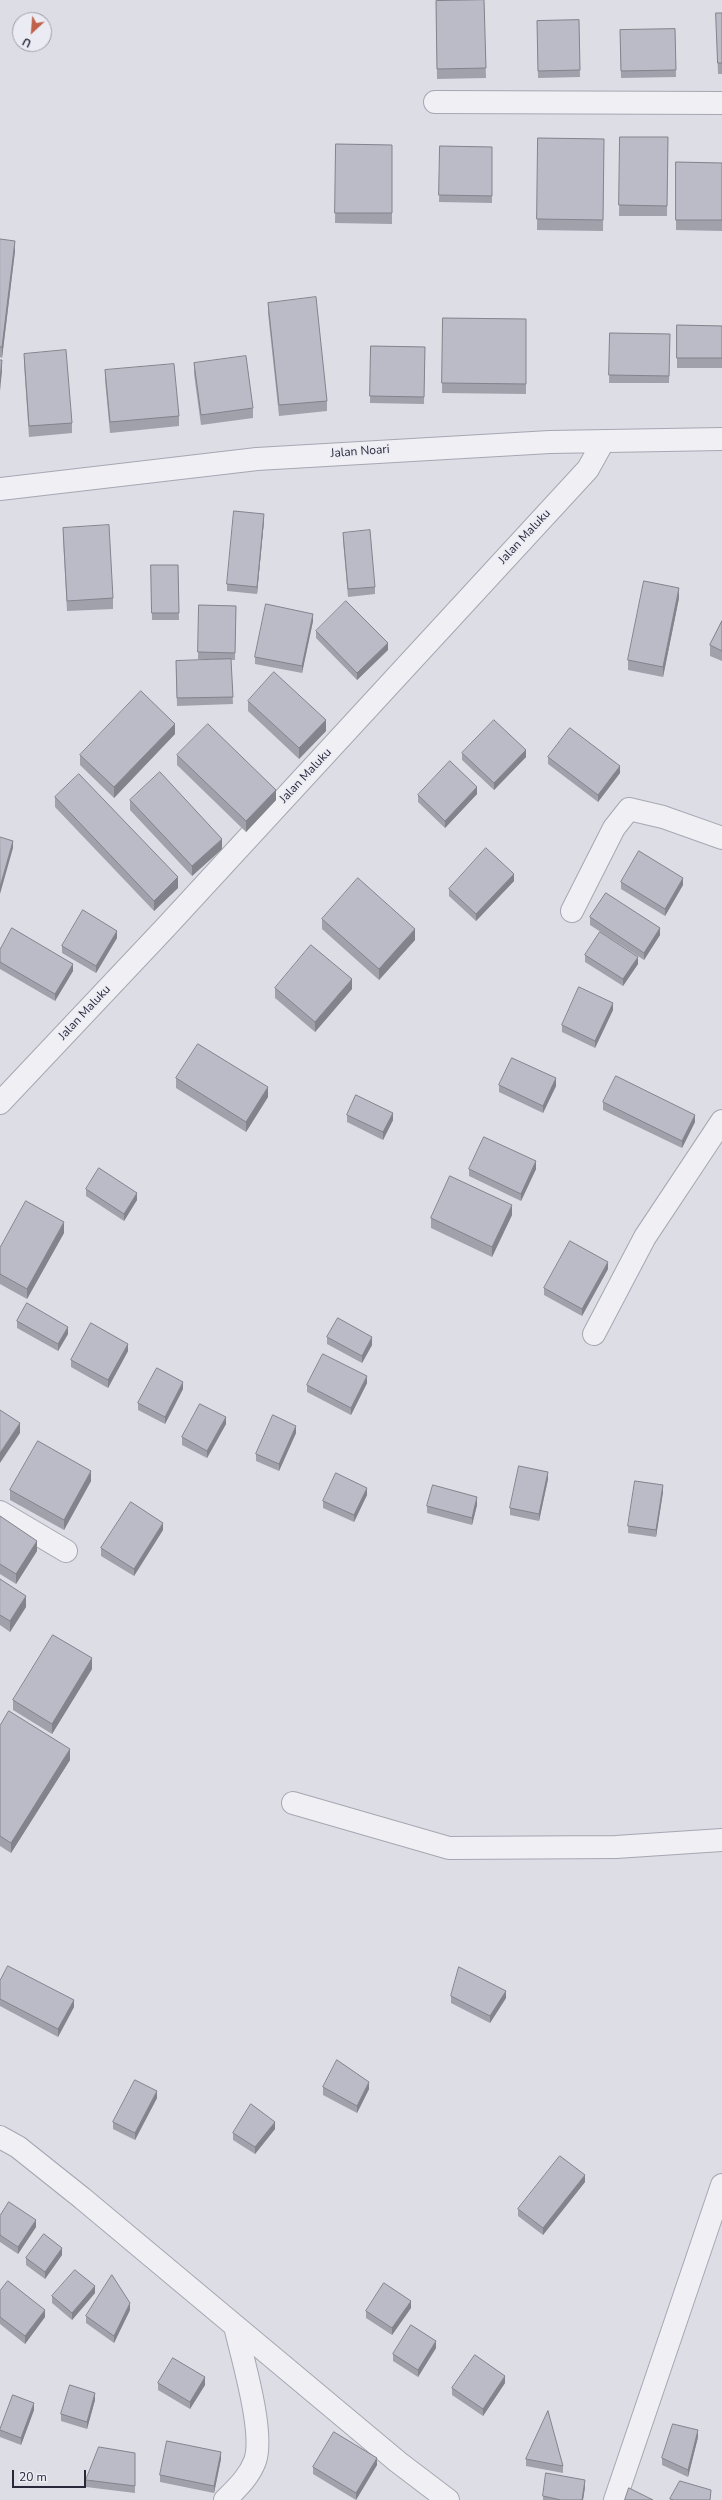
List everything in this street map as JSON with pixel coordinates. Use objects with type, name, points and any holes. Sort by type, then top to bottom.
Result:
[{"type":"street","points":[[435,102],[722,103]]},
{"type":"street","name":"Jalan Noari","points":[[0,489],[257,459],[426,448],[722,439]]},
{"type":"street","name":"Jalan Maluku","points":[[0,1103],[166,928],[588,469],[603,442]]},
{"type":"street","points":[[572,911],[614,828],[629,810],[663,817],[722,838]]},
{"type":"street","points":[[594,1334],[646,1237],[722,1121]]},
{"type":"street","points":[[0,1512],[66,1551]]},
{"type":"street","points":[[293,1803],[449,1848],[616,1847],[722,1840]]},
{"type":"street","points":[[0,2136],[18,2146],[398,2462],[448,2500]]},
{"type":"street","points":[[615,2500],[722,2185]]},
{"type":"street","points":[[225,2500],[248,2474],[258,2447],[253,2408],[235,2326]]},
{"type":"building","points":[[484,0],[486,68],[437,69],[436,1]]},
{"type":"building","points":[[716,13],[722,13],[722,63],[718,63]]},
{"type":"building","points":[[579,20],[580,70],[538,71],[537,21]]},
{"type":"building","points":[[675,29],[676,70],[621,71],[620,30]]},
{"type":"building","points":[[620,137],[668,137],[667,206],[619,205]]},
{"type":"building","points":[[538,138],[604,139],[603,220],[537,219]]},
{"type":"building","points":[[336,144],[392,145],[392,213],[335,213]]},
{"type":"building","points":[[440,146],[492,147],[492,196],[439,195]]},
{"type":"building","points":[[676,162],[722,163],[722,220],[676,220]]},
{"type":"building","points":[[0,239],[15,241],[2,347],[0,347]]},
{"type":"building","points":[[316,297],[327,401],[279,405],[268,303]]},
{"type":"building","points":[[443,318],[526,319],[526,384],[442,383]]},
{"type":"building","points":[[677,325],[722,326],[722,358],[677,358]]},
{"type":"building","points":[[610,333],[670,334],[669,376],[609,375]]},
{"type":"building","points":[[371,346],[425,347],[424,397],[370,396]]},
{"type":"building","points":[[66,350],[72,423],[29,426],[24,354]]},
{"type":"building","points":[[246,356],[253,408],[201,415],[194,363]]},
{"type":"building","points":[[0,360],[2,360],[0,381]]},
{"type":"building","points":[[174,364],[179,416],[110,422],[105,370]]},
{"type":"building","points":[[234,511],[264,514],[257,587],[227,584]]},
{"type":"building","points":[[109,525],[113,598],[67,601],[63,528]]},
{"type":"building","points":[[370,530],[375,587],[348,589],[343,533]]},
{"type":"building","points":[[151,565],[178,565],[179,613],[152,613]]},
{"type":"building","points":[[644,581],[679,588],[663,667],[628,660]]},
{"type":"building","points":[[346,601],[388,643],[357,673],[316,631]]},
{"type":"building","points":[[266,604],[313,614],[302,666],[255,657]]},
{"type":"building","points":[[199,605],[236,606],[235,653],[198,652]]},
{"type":"building","points":[[722,621],[722,651],[710,645]]},
{"type":"building","points":[[231,659],[233,697],[177,698],[176,661]]},
{"type":"building","points":[[274,672],[326,720],[299,748],[248,701]]},
{"type":"building","points":[[141,691],[175,724],[114,787],[80,755]]},
{"type":"building","points":[[494,720],[526,750],[494,783],[462,753]]},
{"type":"building","points":[[208,724],[276,790],[246,821],[177,755]]},
{"type":"building","points":[[570,728],[620,766],[598,795],[548,757]]},
{"type":"building","points":[[450,761],[477,787],[445,821],[418,795]]},
{"type":"building","points":[[160,772],[222,839],[192,866],[130,800]]},
{"type":"building","points":[[79,774],[178,877],[154,901],[55,797]]},
{"type":"building","points":[[0,837],[13,841],[0,887]]},
{"type":"building","points":[[486,848],[514,874],[476,914],[449,889]]},
{"type":"building","points":[[639,851],[683,878],[665,909],[621,882]]},
{"type":"building","points":[[358,878],[415,929],[379,969],[322,919]]},
{"type":"building","points":[[606,893],[660,928],[644,953],[590,917]]},
{"type":"building","points":[[83,910],[117,931],[96,966],[62,946]]},
{"type":"building","points":[[12,928],[73,964],[55,994],[0,962],[0,950]]},
{"type":"building","points":[[600,932],[638,957],[623,979],[585,955]]},
{"type":"building","points":[[311,945],[352,979],[315,1022],[275,988]]},
{"type":"building","points":[[579,987],[613,1003],[595,1041],[562,1025]]},
{"type":"building","points":[[198,1044],[268,1087],[246,1122],[176,1078]]},
{"type":"building","points":[[512,1058],[556,1078],[543,1106],[499,1085]]},
{"type":"building","points":[[616,1076],[695,1115],[682,1141],[603,1102]]},
{"type":"building","points":[[356,1095],[393,1113],[383,1132],[347,1115]]},
{"type":"building","points":[[484,1137],[536,1161],[521,1194],[469,1169]]},
{"type":"building","points":[[99,1168],[137,1193],[124,1214],[86,1189]]},
{"type":"building","points":[[450,1176],[512,1205],[492,1247],[431,1218]]},
{"type":"building","points":[[26,1201],[64,1222],[27,1289],[0,1274],[0,1248]]},
{"type":"building","points":[[570,1241],[608,1262],[582,1309],[544,1288]]},
{"type":"building","points":[[27,1303],[68,1327],[58,1344],[17,1321]]},
{"type":"building","points":[[338,1318],[372,1337],[362,1356],[327,1337]]},
{"type":"building","points":[[91,1323],[128,1344],[108,1380],[71,1360]]},
{"type":"building","points":[[323,1354],[367,1376],[351,1408],[307,1385]]},
{"type":"building","points":[[157,1368],[183,1382],[165,1417],[138,1403]]},
{"type":"building","points":[[200,1404],[226,1417],[207,1451],[182,1437]]},
{"type":"building","points":[[0,1410],[20,1423],[0,1453]]},
{"type":"building","points":[[273,1415],[296,1426],[279,1464],[256,1454]]},
{"type":"building","points":[[38,1441],[91,1471],[64,1520],[10,1490]]},
{"type":"building","points":[[519,1466],[548,1472],[539,1514],[510,1508]]},
{"type":"building","points":[[336,1473],[367,1488],[354,1515],[323,1501]]},
{"type":"building","points":[[635,1481],[663,1485],[656,1530],[628,1526]]},
{"type":"building","points":[[433,1485],[477,1497],[472,1518],[427,1506]]},
{"type":"building","points":[[131,1502],[163,1523],[134,1569],[101,1548]]},
{"type":"building","points":[[0,1516],[37,1541],[16,1574],[0,1564]]},
{"type":"building","points":[[0,1579],[26,1596],[10,1621],[0,1615]]},
{"type":"building","points":[[53,1635],[92,1658],[52,1724],[13,1700]]},
{"type":"building","points":[[9,1711],[70,1749],[11,1843],[0,1836],[0,1726]]},
{"type":"building","points":[[8,1966],[74,2000],[58,2029],[0,1999],[0,1981]]},
{"type":"building","points":[[459,1967],[506,1991],[490,2016],[451,1996]]},
{"type":"building","points":[[337,2060],[369,2082],[357,2106],[323,2087]]},
{"type":"building","points":[[135,2080],[157,2091],[135,2133],[113,2122]]},
{"type":"building","points":[[251,2104],[275,2122],[255,2147],[233,2133]]},
{"type":"building","points":[[560,2156],[585,2175],[543,2228],[518,2209]]},
{"type":"building","points":[[9,2202],[36,2220],[18,2247],[0,2235],[0,2216]]},
{"type":"building","points":[[44,2234],[62,2248],[45,2272],[26,2258]]},
{"type":"building","points":[[75,2270],[95,2286],[72,2313],[52,2296]]},
{"type":"building","points":[[112,2275],[130,2303],[114,2336],[86,2316]]},
{"type":"building","points":[[8,2281],[45,2310],[25,2336],[0,2317],[0,2291]]},
{"type":"building","points":[[384,2283],[411,2301],[392,2328],[366,2311]]},
{"type":"building","points":[[411,2325],[436,2341],[418,2370],[393,2354]]},
{"type":"building","points":[[475,2355],[505,2376],[483,2409],[452,2388]]},
{"type":"building","points":[[173,2358],[205,2377],[190,2402],[158,2383]]},
{"type":"building","points":[[70,2385],[95,2393],[87,2422],[61,2414]]},
{"type":"building","points":[[13,2395],[34,2403],[21,2438],[0,2430]]},
{"type":"building","points":[[548,2411],[563,2466],[526,2459]]},
{"type":"building","points":[[673,2424],[698,2430],[688,2470],[662,2458]]},
{"type":"building","points":[[334,2432],[377,2458],[356,2493],[313,2467]]},
{"type":"building","points":[[167,2441],[221,2452],[214,2486],[160,2475]]},
{"type":"building","points":[[99,2447],[135,2453],[135,2486],[86,2480]]},
{"type":"building","points":[[546,2473],[585,2480],[582,2500],[561,2500],[543,2496]]},
{"type":"building","points":[[680,2481],[711,2490],[710,2500],[670,2499]]},
{"type":"building","points":[[629,2488],[653,2500],[625,2500]]}]
